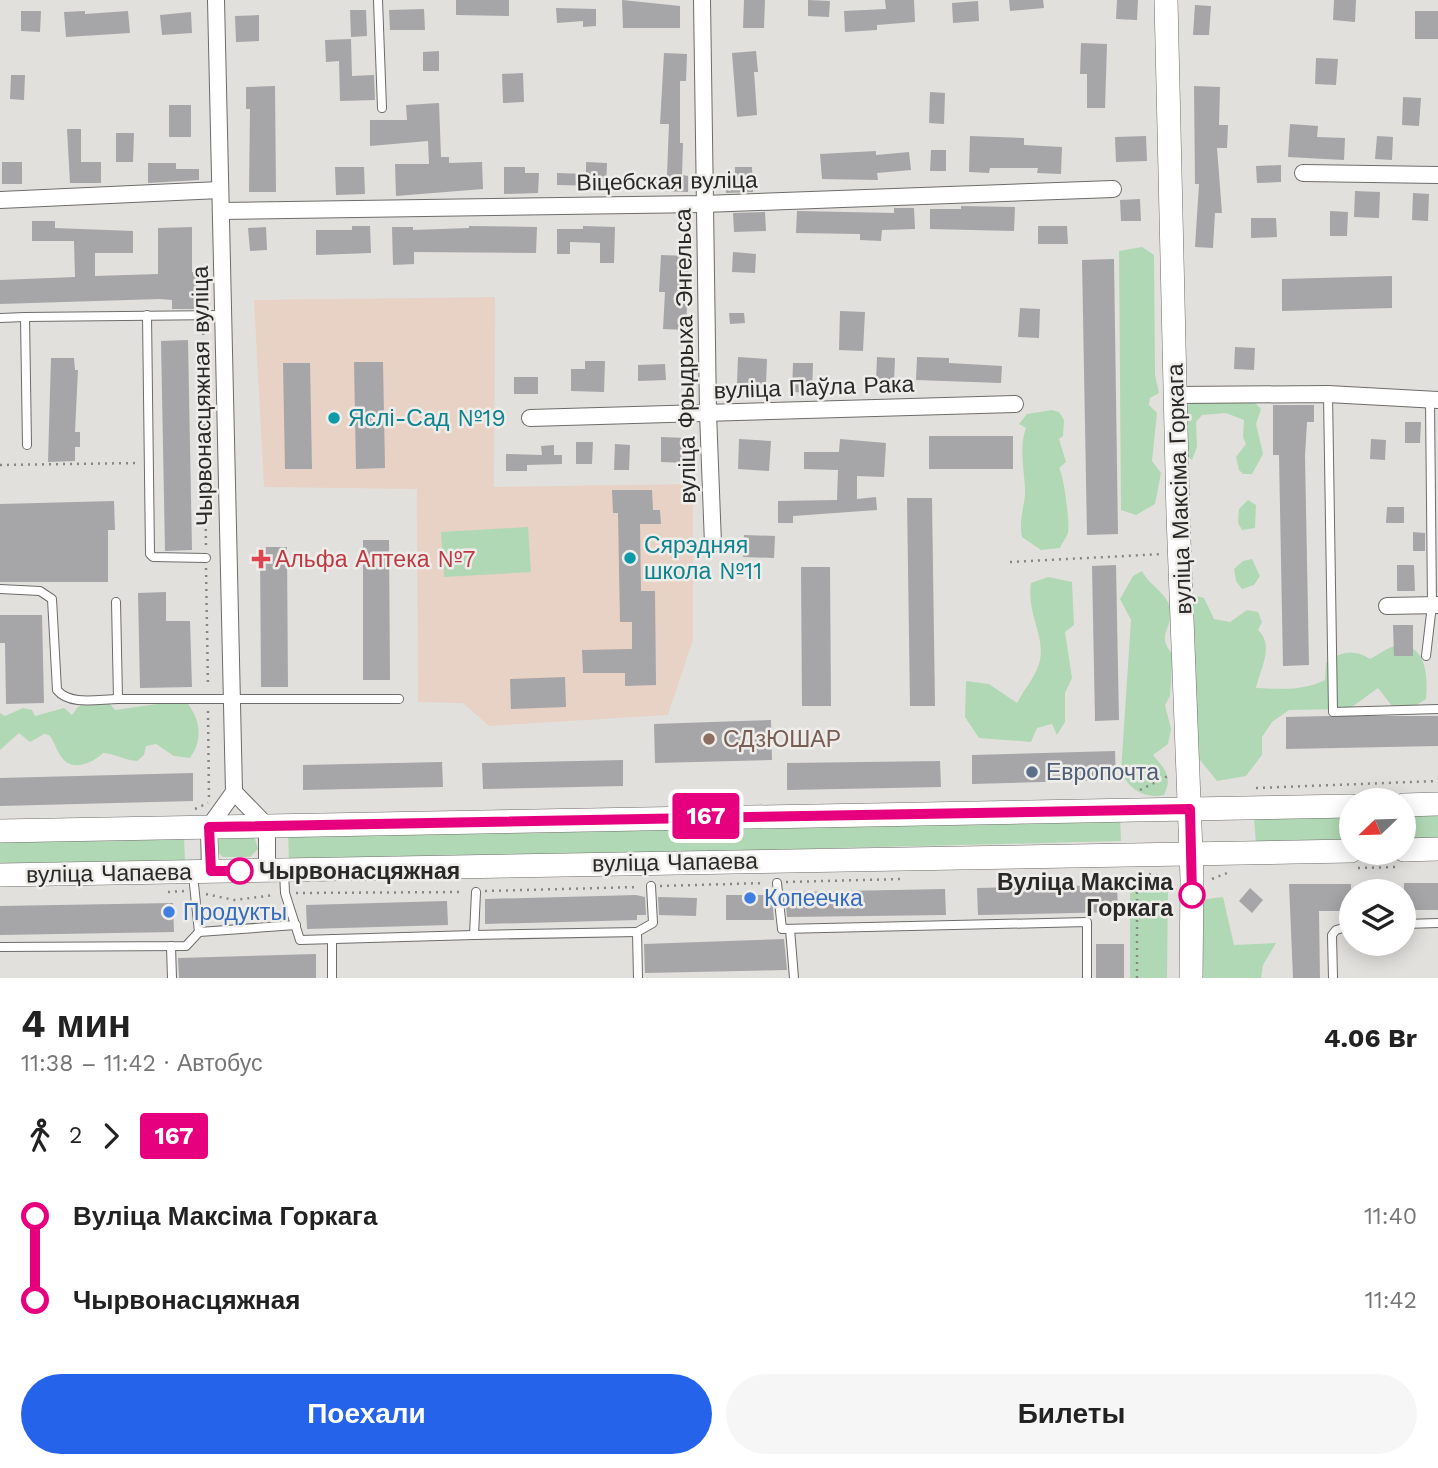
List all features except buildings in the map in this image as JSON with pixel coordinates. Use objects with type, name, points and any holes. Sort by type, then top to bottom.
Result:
[{"type":"main road","name":"вуліца Максіма Горкага","points":[[1166,0],[1180,553],[1190,809],[1191,978]]},
{"type":"main road","points":[[1416,805],[1438,804]]},
{"type":"main road","name":"вуліца Чапаева","points":[[0,831],[1339,806]]},
{"type":"main road","points":[[1416,850],[1438,849]]},
{"type":"main road","name":"вуліца Чапаева","points":[[0,875],[279,879],[1339,851]]},
{"type":"street","name":"Чырвонасцяжная вуліца","points":[[216,0],[234,792]]},
{"type":"street","name":"вуліца Фрыдрыха Энгельса","points":[[702,0],[708,413],[713,544]]},
{"type":"street","points":[[1303,173],[1438,175]]},
{"type":"street","name":"Віцебская вуліца","points":[[221,211],[704,204],[1113,189]]},
{"type":"street","points":[[0,200],[220,191]]},
{"type":"street","points":[[1177,395],[1328,394],[1434,400]]},
{"type":"street","name":"вуліца Паўла Рака","points":[[530,418],[1015,404]]},
{"type":"street","points":[[1387,606],[1435,605]]},
{"type":"street","points":[[199,878],[209,827],[234,792],[267,826],[279,879]]},
{"type":"lane","points":[[378,0],[382,108]]},
{"type":"lane","points":[[147,315],[149,554],[153,558],[206,558]]},
{"type":"lane","points":[[0,318],[223,315]]},
{"type":"lane","points":[[25,317],[27,444]]},
{"type":"lane","points":[[1328,394],[1333,712],[1438,709]]},
{"type":"lane","points":[[1426,656],[1435,605],[1434,400]]},
{"type":"lane","points":[[0,589],[40,591],[52,599],[57,690],[69,700],[399,699]]},
{"type":"lane","points":[[116,602],[118,698]]},
{"type":"lane","points":[[0,947],[186,946],[199,932],[199,878]]},
{"type":"lane","points":[[279,879],[300,940],[637,932],[653,923],[651,887]]},
{"type":"lane","points":[[777,883],[782,929],[1087,922],[1087,978]]},
{"type":"lane","points":[[474,935],[476,892]]},
{"type":"lane","points":[[1416,924],[1438,923]]},
{"type":"lane","points":[[199,932],[296,925]]},
{"type":"lane","points":[[790,929],[794,978]]},
{"type":"lane","points":[[1333,978],[1332,934],[1339,929]]},
{"type":"lane","points":[[637,932],[638,978]]},
{"type":"lane","points":[[331,939],[332,978]]},
{"type":"lane","points":[[171,946],[172,978]]},
{"type":"path","points":[[0,465],[150,463]]},
{"type":"path","points":[[1010,562],[1180,553]]},
{"type":"path","points":[[1245,789],[1438,780]]},
{"type":"path","points":[[1212,879],[1233,870]]},
{"type":"path","points":[[1137,978],[1137,871],[1171,878]]},
{"type":"path","points":[[166,892],[199,878],[234,900],[279,879],[476,892],[905,878]]},
{"type":"shaded area","points":[[495,297],[494,487],[693,484],[693,640],[668,715],[489,726],[463,703],[418,702],[417,489],[264,487],[254,300]]},
{"type":"green space","points":[[1142,247],[1154,255],[1155,375],[1159,393],[1150,398],[1149,405],[1157,413],[1152,461],[1161,473],[1155,504],[1136,515],[1121,510],[1119,251]]},
{"type":"green space","points":[[1252,400],[1261,409],[1256,424],[1263,454],[1252,474],[1243,474],[1239,470],[1236,457],[1246,444],[1243,437],[1244,420],[1226,413],[1202,415],[1196,422],[1197,447],[1192,460],[1185,454],[1181,420],[1188,405],[1196,402]]},
{"type":"green space","points":[[1052,410],[1059,412],[1064,420],[1063,436],[1059,439],[1066,462],[1059,468],[1065,489],[1068,527],[1060,548],[1041,550],[1022,537],[1025,494],[1022,450],[1026,428],[1019,424],[1027,414]]},
{"type":"green space","points":[[1248,500],[1256,505],[1255,528],[1242,530],[1238,523],[1239,509]]},
{"type":"green space","points":[[528,527],[531,572],[444,577],[441,532]]},
{"type":"green space","points":[[1252,559],[1260,576],[1254,585],[1242,589],[1236,581],[1234,569],[1243,561]]},
{"type":"green space","points":[[1142,571],[1167,601],[1171,613],[1165,638],[1173,654],[1170,696],[1165,705],[1171,729],[1168,744],[1153,755],[1164,769],[1168,783],[1164,795],[1157,796],[1138,792],[1121,772],[1131,620],[1120,599],[1133,576]]},
{"type":"green space","points":[[1048,577],[1072,582],[1074,625],[1065,632],[1072,678],[1065,693],[1065,722],[1057,735],[1052,724],[1037,728],[1031,742],[979,738],[965,717],[966,681],[989,684],[1017,703],[1037,669],[1041,654],[1031,605],[1031,583]]},
{"type":"green space","points":[[1192,595],[1204,598],[1214,619],[1230,622],[1247,610],[1258,612],[1262,622],[1258,630],[1263,636],[1266,650],[1256,688],[1308,686],[1325,680],[1326,663],[1337,656],[1353,653],[1370,659],[1392,647],[1406,646],[1414,649],[1423,663],[1426,672],[1426,699],[1412,708],[1392,706],[1378,688],[1349,709],[1289,710],[1272,722],[1262,737],[1262,755],[1246,776],[1217,781],[1196,755]]},
{"type":"green space","points":[[98,696],[105,698],[115,710],[185,700],[197,721],[199,736],[190,758],[174,756],[156,744],[146,746],[144,755],[137,761],[103,753],[89,762],[73,765],[63,759],[49,735],[44,734],[30,742],[19,733],[0,750],[0,713],[5,716],[23,708],[32,710],[35,716],[64,708],[72,715],[78,707]]},
{"type":"green space","points":[[1120,813],[1121,841],[289,862],[288,831]]},
{"type":"green space","points":[[1438,814],[1438,841],[1416,842],[1416,815]]},
{"type":"green space","points":[[1339,816],[1339,842],[1256,844],[1254,818]]},
{"type":"green space","points":[[250,835],[255,839],[258,849],[250,857],[223,857],[216,851],[217,840],[222,837]]},
{"type":"green space","points":[[184,836],[185,863],[0,866],[0,840]]},
{"type":"green space","points":[[1130,883],[1168,886],[1167,978],[1130,978]]},
{"type":"green space","points":[[1223,897],[1234,945],[1276,943],[1263,965],[1261,978],[1200,978],[1199,900]]},
{"type":"bus line","name":"167","points":[[240,871],[211,871],[209,827],[1190,809],[1192,895]]},
{"type":"place","name":"Яслі-Сад №19","points":[[334,418]]},
{"type":"place","name":"Сярэдняя школа №11","points":[[630,558]]},
{"type":"place","name":"Альфа Аптека №7","points":[[261,559]]},
{"type":"place","name":"СДзЮШАР","points":[[709,739]]},
{"type":"place","name":"Европочта","points":[[1032,772]]},
{"type":"place","name":"Чырвонасцяжная","points":[[240,871]]},
{"type":"place","name":"Вуліца Максіма Горкага","points":[[1192,895]]},
{"type":"place","name":"Копеечка","points":[[750,898]]},
{"type":"place","name":"Продукты","points":[[169,912]]}]
